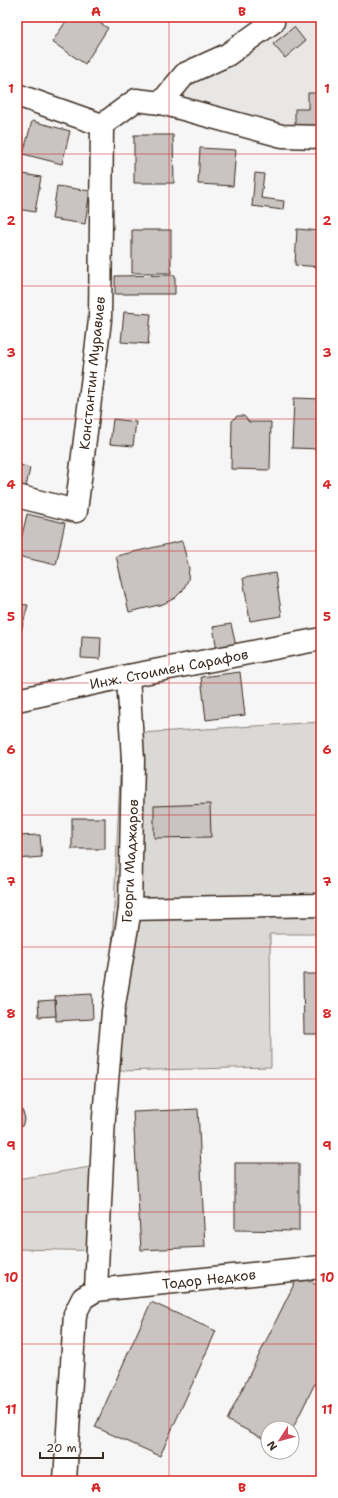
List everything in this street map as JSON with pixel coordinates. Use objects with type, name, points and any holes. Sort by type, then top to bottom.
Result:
[{"type":"street","points":[[161,103],[186,74],[227,55],[273,22]]},
{"type":"street","points":[[17,95],[102,125],[136,100],[161,103],[282,136],[321,137]]},
{"type":"street","name":"Константин Муравиев","points":[[17,496],[76,511],[100,320],[102,125]]},
{"type":"street","name":"Инж. Стоимен Сарафов","points":[[17,700],[128,676],[321,640]]},
{"type":"street","name":"Георги Маджаров","points":[[96,1290],[104,1117],[113,1011],[130,909],[133,760],[128,676]]},
{"type":"street","points":[[130,909],[321,905]]},
{"type":"street","name":"Тодор Недков","points":[[96,1290],[321,1267]]},
{"type":"street","points":[[65,1481],[75,1314],[83,1298],[96,1290]]},
{"type":"shaded area","points":[[280,17],[321,17],[321,137],[161,103]]},
{"type":"shaded area","points":[[321,722],[321,934],[270,934],[271,1067],[117,1071],[109,1251],[17,1249],[17,1179],[90,1167],[110,991],[122,734]]},
{"type":"building","points":[[69,17],[90,17],[108,28],[85,64],[52,42]]},
{"type":"building","points":[[294,27],[305,41],[285,58],[273,44]]},
{"type":"building","points":[[308,93],[321,93],[321,126],[295,126],[295,109],[308,109]]},
{"type":"building","points":[[32,121],[70,131],[62,164],[23,154]]},
{"type":"building","points":[[134,135],[173,135],[174,183],[134,183]]},
{"type":"building","points":[[200,148],[236,150],[233,186],[198,184]]},
{"type":"building","points":[[17,173],[41,177],[35,212],[17,209]]},
{"type":"building","points":[[255,173],[264,174],[261,198],[284,201],[283,210],[252,206]]},
{"type":"building","points":[[57,186],[90,191],[85,224],[52,219]]},
{"type":"building","points":[[297,229],[321,231],[321,267],[295,265]]},
{"type":"building","points":[[132,230],[171,230],[171,273],[132,273]]},
{"type":"building","points":[[175,275],[175,294],[115,294],[115,276]]},
{"type":"building","points":[[124,312],[151,314],[148,344],[121,342]]},
{"type":"building","points":[[294,398],[321,399],[321,449],[292,448]]},
{"type":"building","points":[[237,416],[244,416],[249,422],[271,422],[270,470],[231,469],[232,421]]},
{"type":"building","points":[[113,419],[136,422],[133,446],[110,444]]},
{"type":"building","points":[[17,464],[30,468],[26,487],[17,485]]},
{"type":"building","points":[[27,514],[65,523],[56,565],[17,556]]},
{"type":"building","points":[[182,541],[189,568],[188,580],[183,590],[175,598],[163,604],[129,612],[116,556]]},
{"type":"building","points":[[275,573],[282,616],[250,621],[243,578]]},
{"type":"building","points":[[17,604],[28,605],[17,646]]},
{"type":"building","points":[[231,624],[236,646],[217,650],[213,627]]},
{"type":"building","points":[[82,636],[101,637],[100,659],[81,658]]},
{"type":"building","points":[[240,672],[245,715],[206,720],[201,677]]},
{"type":"building","points":[[210,804],[211,837],[154,838],[154,806]]},
{"type":"building","points":[[72,818],[105,818],[105,849],[72,849]]},
{"type":"building","points":[[40,835],[42,857],[17,859],[17,836]]},
{"type":"building","points":[[303,974],[321,974],[321,1034],[304,1034]]},
{"type":"building","points":[[92,994],[93,1019],[56,1021],[55,996]]},
{"type":"building","points":[[55,1000],[56,1016],[39,1017],[38,1001]]},
{"type":"building","points":[[17,1107],[22,1110],[25,1118],[22,1126],[17,1129]]},
{"type":"building","points":[[198,1109],[205,1247],[141,1250],[133,1112]]},
{"type":"building","points":[[235,1163],[299,1163],[299,1231],[235,1230]]},
{"type":"building","points":[[298,1276],[321,1287],[321,1371],[297,1420],[260,1420],[260,1437],[227,1420]]},
{"type":"building","points":[[151,1302],[216,1331],[160,1456],[95,1427]]}]
